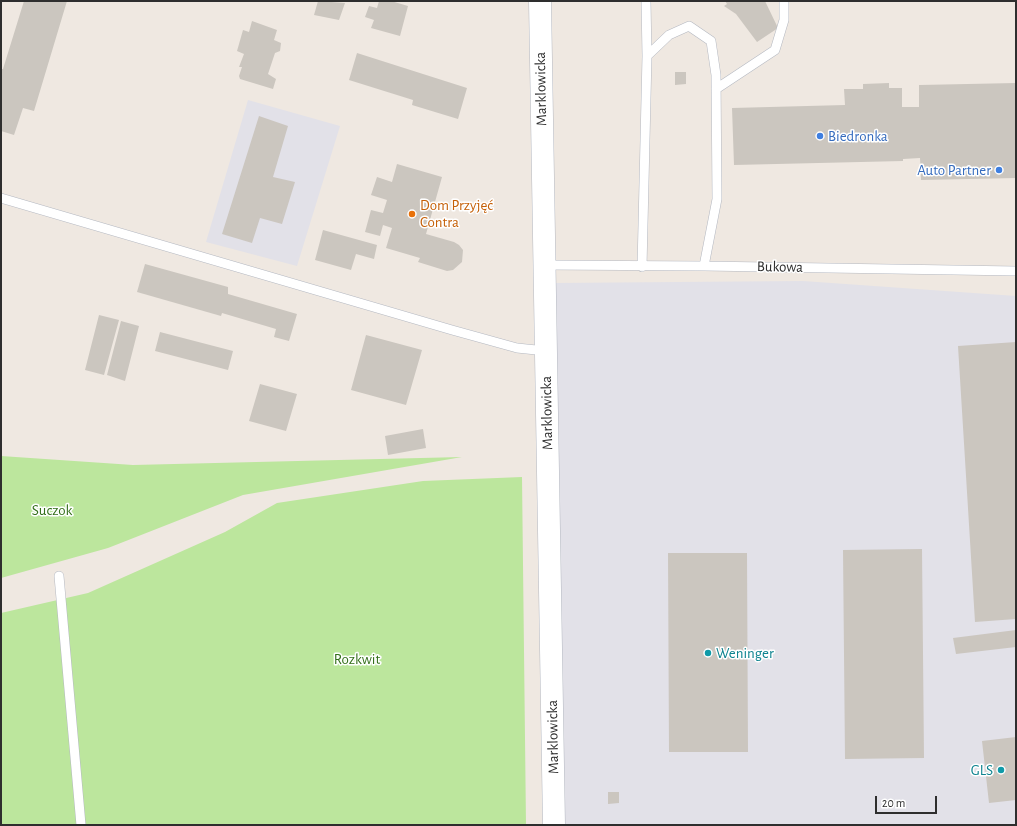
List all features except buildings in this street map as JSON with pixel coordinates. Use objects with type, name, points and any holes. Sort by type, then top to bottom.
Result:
[{"type":"main road","name":"Marklowicka","points":[[540,1],[554,825]]},
{"type":"lane","points":[[642,266],[647,56],[646,1]]},
{"type":"lane","points":[[716,88],[775,50],[784,20],[784,1]]},
{"type":"lane","points":[[647,56],[669,35],[689,26],[711,41],[716,88],[717,199],[704,266]]},
{"type":"lane","points":[[1,198],[452,330],[517,348],[546,351]]},
{"type":"lane","name":"Bukowa","points":[[544,265],[704,266],[1016,272]]},
{"type":"lane","points":[[58,576],[81,825]]},
{"type":"shaded area","points":[[248,100],[340,126],[297,266],[206,242]]},
{"type":"shaded area","points":[[803,281],[1016,296],[1016,825],[563,825],[553,283]]},
{"type":"green space","name":"Suczok","points":[[1,456],[133,465],[462,457],[243,495],[108,548],[1,578]]},
{"type":"green space","name":"Rozkwit","points":[[522,477],[526,825],[1,825],[1,613],[88,593],[225,532],[277,503],[423,481]]},
{"type":"place","name":"Biedronka","points":[[820,136]]},
{"type":"place","name":"Auto Partner","points":[[999,170]]},
{"type":"place","name":"Dom Przyjęć Contra","points":[[412,214]]},
{"type":"place","name":"Weninger","points":[[708,653]]},
{"type":"place","name":"GLS","points":[[1001,770]]}]
